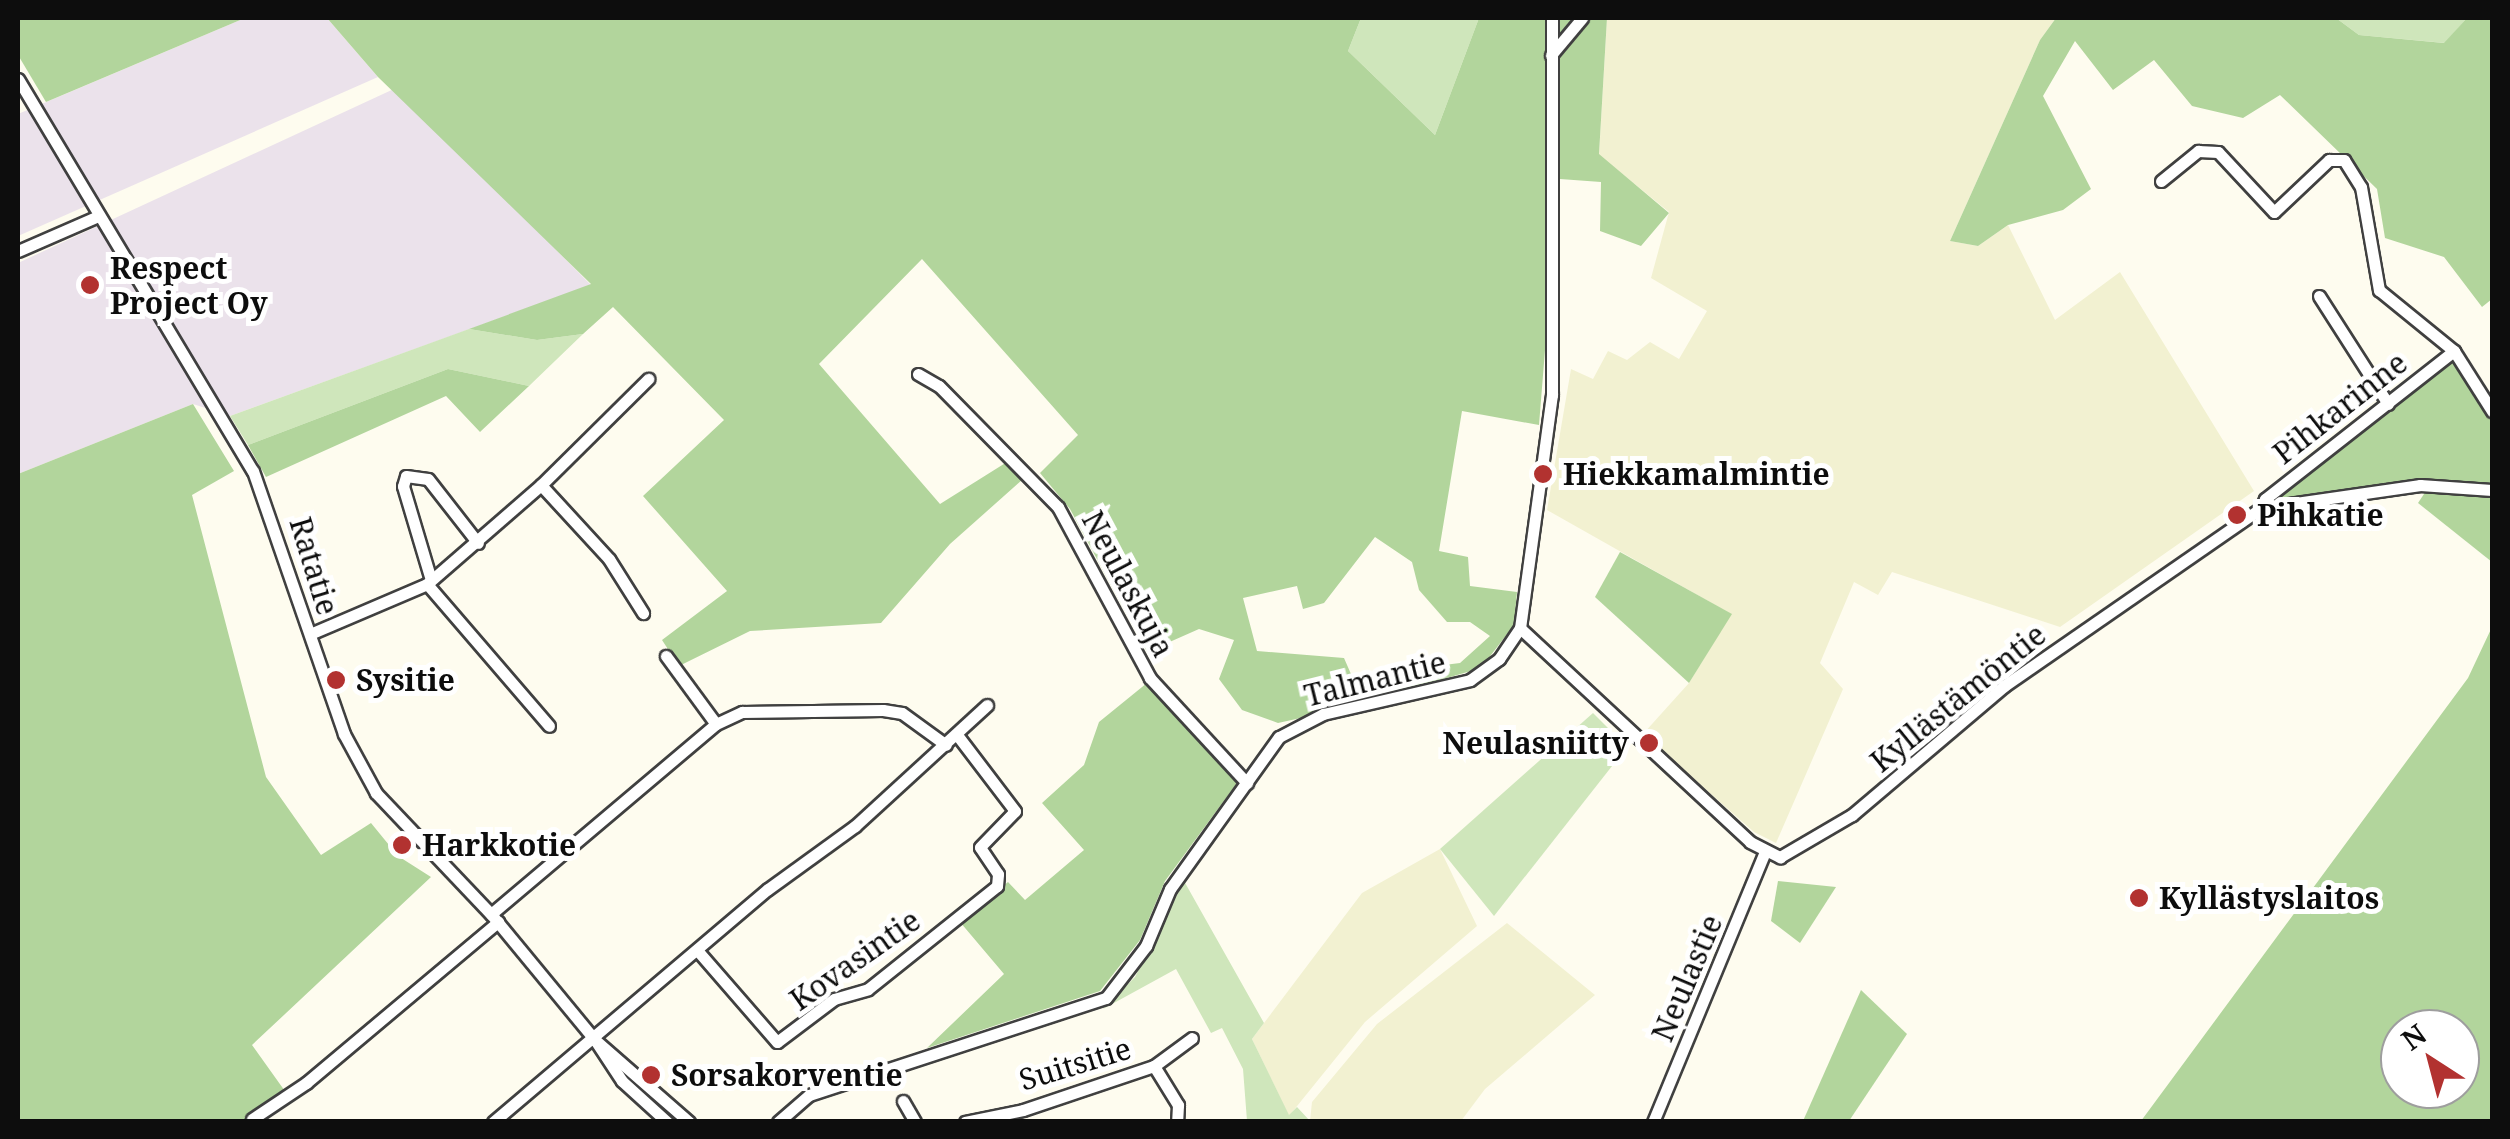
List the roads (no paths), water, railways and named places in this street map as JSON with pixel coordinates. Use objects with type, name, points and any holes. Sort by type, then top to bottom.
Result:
[{"type":"street","points":[[1552,18],[1556,340],[1520,628],[1764,852]]},
{"type":"street","points":[[1552,55],[1582,18]]},
{"type":"street","name":"Ratatie","points":[[18,78],[253,471],[344,734],[376,793],[494,918],[595,1040],[622,1081],[667,1122]]},
{"type":"street","points":[[2161,180],[2198,151],[2218,152],[2274,212],[2329,160],[2344,160],[2361,187],[2374,282],[2454,351],[2492,411]]},
{"type":"street","points":[[18,251],[98,216]]},
{"type":"street","points":[[2319,296],[2388,404]]},
{"type":"street","name":"Pihkarinne","points":[[2262,508],[2265,498],[2454,351]]},
{"type":"street","name":"Neulaskuja","points":[[918,374],[939,386],[1058,508],[1150,678],[1246,782]]},
{"type":"street","points":[[310,634],[429,582],[541,485],[648,379]]},
{"type":"street","points":[[478,543],[428,479],[406,476],[403,486],[429,582],[550,726]]},
{"type":"street","points":[[541,485],[609,558],[643,613]]},
{"type":"street","name":"Kyllästämöntie","points":[[1764,852],[1793,855],[1811,844],[1940,746],[2004,686],[2262,508],[2420,485],[2492,490]]},
{"type":"street","name":"Talmantie","points":[[778,1122],[810,1094],[1106,998],[1125,980],[1170,889],[1246,782],[1290,728],[1470,680],[1498,660],[1520,628]]},
{"type":"street","points":[[666,656],[716,724]]},
{"type":"street","points":[[493,1122],[595,1040],[697,950],[810,863],[987,706]]},
{"type":"street","points":[[252,1119],[306,1084],[716,724],[742,712],[883,710],[902,714],[946,744]]},
{"type":"street","name":"Kovasintie","points":[[697,950],[777,1042],[834,999],[868,989],[962,914],[1000,881],[980,846],[1011,818],[1012,804],[957,735]]},
{"type":"street","name":"Neulastie","points":[[1653,1122],[1764,852]]},
{"type":"street","name":"Suitsitie","points":[[965,1122],[1023,1110],[1154,1066],[1192,1038]]},
{"type":"street","name":"Ratatie","points":[[595,1040],[689,1122]]},
{"type":"street","points":[[1154,1066],[1178,1105],[1177,1122]]},
{"type":"street","points":[[903,1101],[914,1122]]},
{"type":"place","name":"Respect Project Oy","points":[[90,285]]},
{"type":"place","name":"Hiekkamalmintie","points":[[1543,474]]},
{"type":"place","name":"Pihkatie","points":[[2237,515]]},
{"type":"place","name":"Sysitie","points":[[336,680]]},
{"type":"place","name":"Neulasniitty","points":[[1649,743]]},
{"type":"place","name":"Harkkotie","points":[[402,845]]},
{"type":"place","name":"Kyllästyslaitos","points":[[2139,898]]},
{"type":"place","name":"Sorsakorventie","points":[[651,1075]]}]
